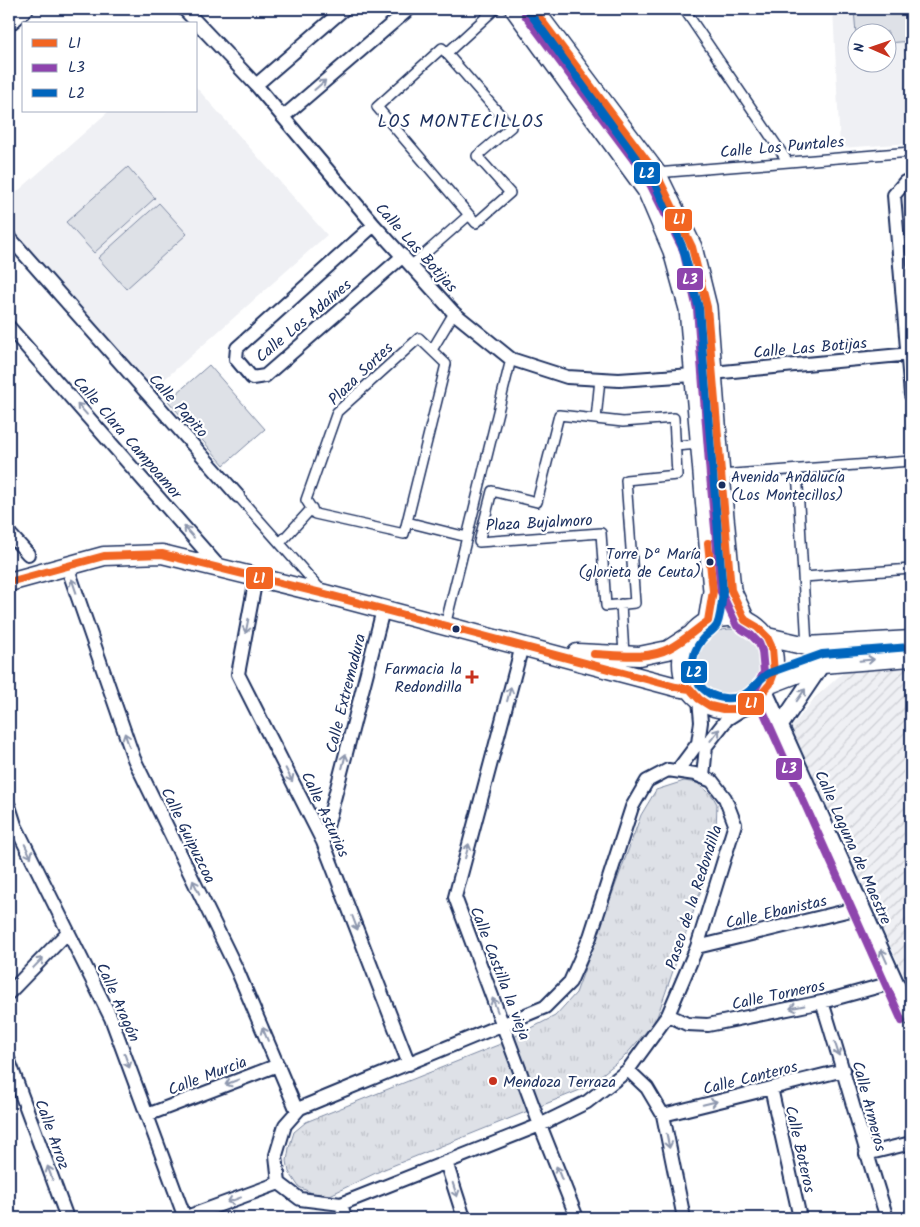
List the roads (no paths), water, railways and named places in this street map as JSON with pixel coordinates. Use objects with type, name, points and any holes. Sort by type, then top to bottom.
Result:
[{"type":"main road","points":[[515,9],[647,190],[673,251],[689,310],[703,374],[720,476],[732,590],[745,620]]},
{"type":"main road","points":[[533,9],[656,173],[692,247],[707,308],[700,444],[713,591],[708,621]]},
{"type":"main road","points":[[9,582],[104,556],[162,554],[324,594],[676,687],[694,694],[710,706],[723,709],[736,709],[749,705],[767,688],[822,664],[911,657]]},
{"type":"main road","points":[[547,652],[639,656],[668,650],[708,621],[726,617],[745,620],[757,627],[767,637],[772,648],[774,673],[767,688]]},
{"type":"main road","points":[[692,634],[685,647],[682,661],[684,676],[694,694]]},
{"type":"main road","points":[[767,637],[807,646],[911,640]]},
{"type":"street","points":[[9,25],[27,9]]},
{"type":"street","name":"Calle Las Botijas","points":[[184,9],[196,22]]},
{"type":"street","points":[[256,84],[344,9]]},
{"type":"street","points":[[283,117],[408,9]]},
{"type":"street","points":[[447,53],[495,9]]},
{"type":"street","points":[[684,9],[788,162]]},
{"type":"street","name":"Calle Las Botijas","points":[[198,24],[256,84],[374,225],[454,313],[511,359],[567,377],[619,380],[910,354]]},
{"type":"street","points":[[442,48],[511,127],[478,156],[510,194],[476,223],[469,215],[377,106],[442,48]]},
{"type":"street","name":"Calle Los Puntales","points":[[656,173],[911,152]]},
{"type":"street","points":[[911,181],[904,182],[894,195],[910,354],[911,395]]},
{"type":"street","points":[[407,261],[469,215]]},
{"type":"street","name":"Calle Los Adaínes","points":[[374,225],[237,348],[236,358],[252,378],[265,376],[407,261]]},
{"type":"street","name":"Calle Papito","points":[[9,237],[324,594]]},
{"type":"street","points":[[280,543],[312,508],[315,514],[404,534],[446,364],[432,350],[454,313]]},
{"type":"street","name":"Calle Clara Campoamor","points":[[9,327],[221,569]]},
{"type":"street","name":"Plaza Sortes","points":[[312,508],[306,500],[337,412],[419,338],[432,350]]},
{"type":"street","points":[[445,626],[511,359]]},
{"type":"street","points":[[596,419],[600,379]]},
{"type":"street","name":"Plaza Bujalmoro","points":[[560,414],[623,422],[674,418],[675,446],[677,475],[626,480],[635,603],[606,606],[601,533],[479,542],[492,491],[537,502],[560,414]]},
{"type":"street","points":[[675,446],[700,444]]},
{"type":"street","points":[[720,476],[911,460]]},
{"type":"street","points":[[797,470],[807,646]]},
{"type":"street","name":"Plaza Bujalmoro","points":[[474,510],[486,513]]},
{"type":"street","points":[[407,522],[467,537]]},
{"type":"street","points":[[9,533],[28,554]]},
{"type":"street","name":"Calle Guipuzcoa","points":[[66,566],[134,760],[238,972],[297,1111]]},
{"type":"street","points":[[804,577],[911,568]]},
{"type":"street","name":"Calle Asturias","points":[[256,578],[238,674],[323,842],[409,1064]]},
{"type":"street","points":[[621,604],[624,655]]},
{"type":"street","name":"Calle Extremadura","points":[[323,842],[383,610]]},
{"type":"street","name":"Calle Castilla la vieja","points":[[522,646],[455,897],[540,1125],[577,1218]]},
{"type":"street","points":[[780,726],[822,664]]},
{"type":"street","name":"Calle Laguna de Maestre","points":[[767,688],[780,726],[911,1017]]},
{"type":"street","points":[[677,771],[698,743],[701,722],[694,694]]},
{"type":"street","points":[[703,777],[706,746],[727,719],[749,705]]},
{"type":"street","name":"Paseo de la Redondilla","points":[[668,770],[677,771],[695,774],[712,781],[725,798],[735,824],[698,946],[668,1015],[628,1070],[587,1102],[540,1125],[341,1204],[300,1200],[280,1183],[276,1155],[284,1125],[300,1108],[545,1007],[570,982],[590,937],[632,807],[647,781],[668,770]]},
{"type":"street","name":"Calle Aragón","points":[[9,806],[12,827],[111,1018],[185,1218]]},
{"type":"street","name":"Calle Ebanistas","points":[[698,946],[862,907]]},
{"type":"street","points":[[9,993],[68,932]]},
{"type":"street","name":"Calle Torneros","points":[[668,1015],[687,1024],[708,1025],[822,1002],[895,982]]},
{"type":"street","name":"Calle Armeros","points":[[822,1002],[844,1070],[866,1154],[887,1218]]},
{"type":"street","name":"Calle Arroz","points":[[9,1061],[67,1218]]},
{"type":"street","name":"Calle Murcia","points":[[147,1115],[278,1065]]},
{"type":"street","points":[[628,1070],[647,1088],[663,1115],[684,1218]]},
{"type":"street","name":"Calle Canteros","points":[[663,1115],[844,1070]]},
{"type":"street","name":"Calle Boteros","points":[[771,1088],[800,1218]]},
{"type":"street","points":[[866,1154],[911,1143]]},
{"type":"street","points":[[446,1162],[464,1218]]},
{"type":"street","points":[[185,1218],[280,1183]]},
{"type":"street","points":[[341,1204],[345,1218]]},
{"type":"place","name":"Avenida Andalucía (Los Montecillos)","points":[[722,485]]},
{"type":"place","name":"Torre Dª María (glorieta de Ceuta)","points":[[710,562]]},
{"type":"place","name":"Farmacia la Redondilla","points":[[472,677]]},
{"type":"place","name":"Mendoza Terraza","points":[[493,1081]]},
{"type":"district","name":"LOS MONTECILLOS","points":[[461,121]]}]
